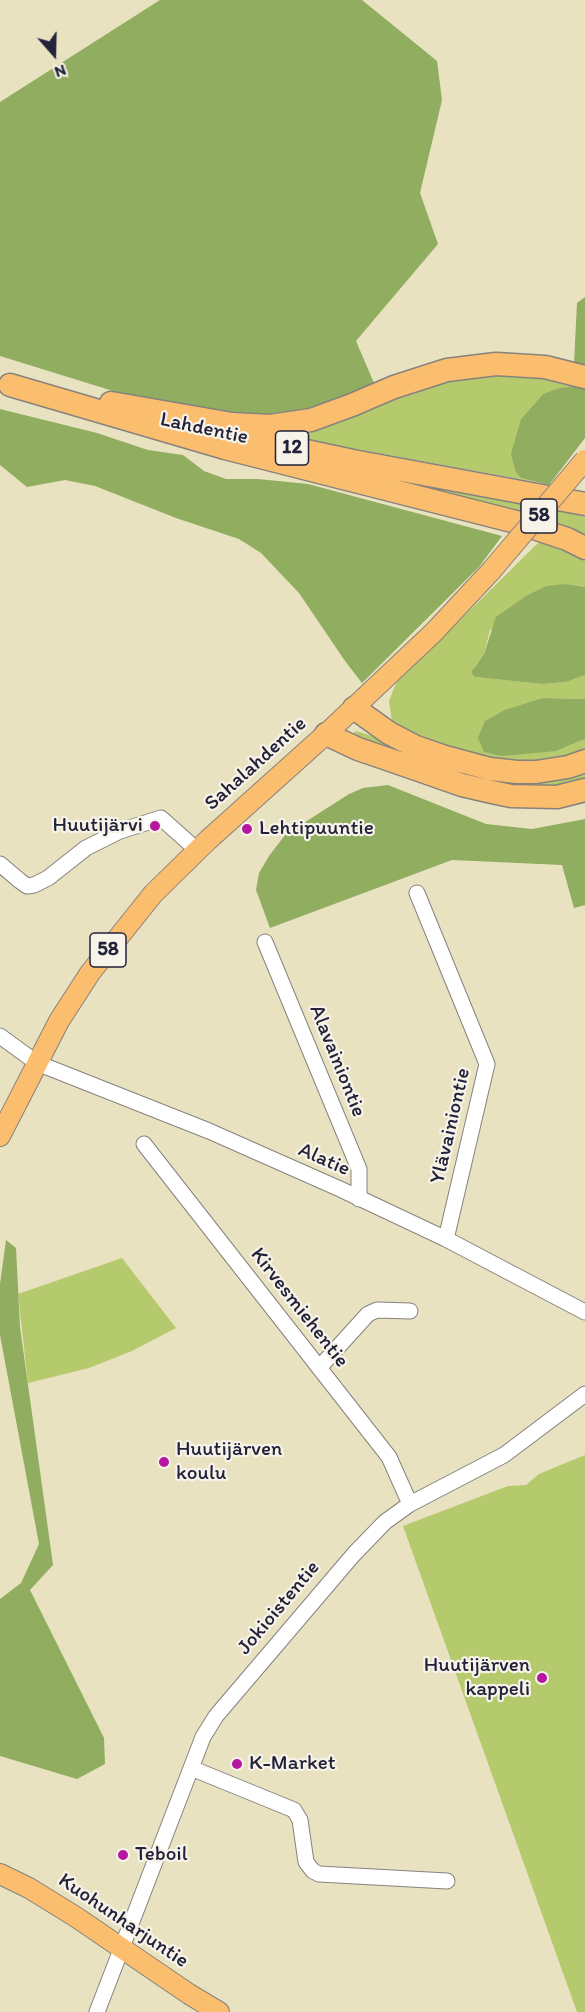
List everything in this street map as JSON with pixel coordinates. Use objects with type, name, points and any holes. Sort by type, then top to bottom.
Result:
[{"type":"highway","points":[[45,394],[136,406],[232,424],[270,426],[311,420],[447,370],[496,364],[545,367],[585,377]]},
{"type":"highway","points":[[5,384],[225,448],[516,522],[567,539],[585,548]]},
{"type":"highway","name":"Lahdentie","points":[[5,384],[353,461],[585,504]]},
{"type":"highway","points":[[354,708],[388,733],[416,747],[490,769],[516,772],[545,771],[585,761]]},
{"type":"highway","points":[[326,734],[358,749],[462,785],[492,792],[511,796],[548,797],[585,790]]},
{"type":"main road","name":"Sahalahdentie","points":[[0,1136],[59,1021],[90,973],[153,894],[197,850],[326,734],[434,632],[491,571],[585,460]]},
{"type":"main road","name":"Kuohunharjuntie","points":[[0,1874],[29,1888],[123,1947],[189,1994],[219,2012]]},
{"type":"street","points":[[0,864],[27,886],[34,885],[48,878],[86,848],[120,831],[161,818],[197,850]]},
{"type":"street","name":"Ylävainiontie","points":[[417,893],[487,1064],[446,1239]]},
{"type":"street","name":"Alavainiontie","points":[[265,942],[358,1169],[359,1199]]},
{"type":"street","name":"Alatie","points":[[0,1036],[37,1063],[209,1131],[359,1199],[446,1239],[585,1312]]},
{"type":"street","name":"Kirvesmiehentie","points":[[144,1144],[389,1457],[410,1504]]},
{"type":"street","points":[[319,1368],[368,1314],[377,1310],[410,1311]]},
{"type":"street","name":"Jokioistentie","points":[[97,2012],[203,1737],[223,1707],[354,1554],[385,1522],[410,1504],[504,1455],[585,1394]]},
{"type":"street","points":[[191,1768],[294,1810],[300,1820],[306,1862],[313,1871],[319,1874],[447,1881]]},
{"type":"green space","points":[[160,0],[362,0],[437,61],[442,100],[420,193],[438,244],[356,341],[374,383],[319,407],[280,418],[168,408],[0,356],[0,102]]},
{"type":"green space","points":[[585,297],[585,365],[574,363],[577,303]]},
{"type":"green space","points":[[503,374],[542,376],[577,386],[543,394],[521,419],[521,478],[541,483],[274,434],[326,423],[455,379]]},
{"type":"green space","points":[[577,386],[585,388],[585,438],[549,485],[521,478],[516,472],[511,454],[521,419],[543,394],[560,388]]},
{"type":"green space","points":[[0,409],[97,433],[148,450],[183,455],[204,471],[226,479],[258,479],[308,484],[502,536],[479,567],[362,683],[299,593],[261,553],[239,539],[176,518],[95,486],[65,480],[27,487],[0,465]]},
{"type":"green space","points":[[395,479],[526,502],[585,517],[585,540],[393,482]]},
{"type":"green space","points":[[540,541],[585,557],[585,587],[566,584],[490,630],[484,654],[474,667],[476,677],[542,684],[566,682],[585,675],[585,699],[543,698],[556,751],[585,739],[585,753],[560,762],[498,763],[416,737],[392,722],[389,701],[396,683]]},
{"type":"green space","points":[[566,584],[585,587],[585,675],[566,682],[542,684],[475,677],[471,672],[484,654],[496,617],[526,596],[546,586]]},
{"type":"green space","points":[[543,698],[585,699],[585,739],[556,751],[502,756],[484,752],[478,738],[485,721],[505,710]]},
{"type":"green space","points":[[356,731],[440,763],[585,768],[585,784],[556,790],[493,785],[351,735]]},
{"type":"green space","points":[[388,785],[486,824],[532,829],[585,819],[585,905],[574,908],[562,865],[452,860],[270,928],[256,890],[259,873],[285,835],[349,794],[363,788]]},
{"type":"green space","points":[[6,1240],[16,1248],[20,1327],[53,1565],[30,1590],[104,1738],[105,1764],[77,1779],[0,1756],[0,1599],[21,1583],[39,1544],[0,1335],[0,1284]]},
{"type":"green space","points":[[122,1258],[176,1328],[132,1351],[89,1368],[28,1383],[18,1294]]},
{"type":"green space","points":[[585,1455],[585,2012],[577,2012],[403,1526],[508,1486],[526,1485],[539,1474]]},
{"type":"place","name":"Huutijärvi","points":[[155,826]]},
{"type":"place","name":"Lehtipuuntie","points":[[247,829]]},
{"type":"place","name":"Huutijärven koulu","points":[[164,1462]]},
{"type":"place","name":"Huutijärven kappeli","points":[[542,1678]]},
{"type":"place","name":"K-Market","points":[[237,1764]]},
{"type":"place","name":"Teboil","points":[[123,1855]]}]
